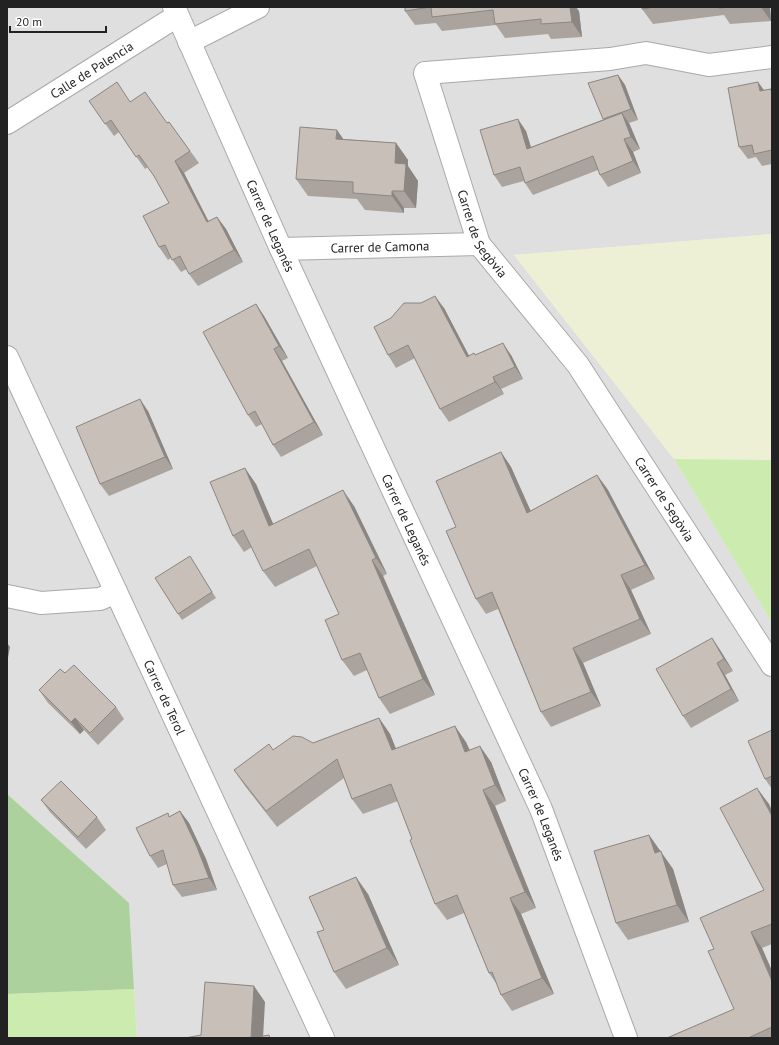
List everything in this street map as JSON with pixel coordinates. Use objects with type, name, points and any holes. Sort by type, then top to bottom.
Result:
[{"type":"street","points":[[189,42],[258,7]]},
{"type":"street","name":"Carrer de Leganés","points":[[175,12],[281,248],[541,809],[626,1038]]},
{"type":"street","name":"Calle de Palencia","points":[[7,123],[175,12]]},
{"type":"street","name":"Carrer de Segòvia","points":[[772,57],[709,65],[646,53],[610,59],[425,73],[479,244],[578,365],[772,665]]},
{"type":"street","name":"Carrer de Camona","points":[[281,248],[479,244]]},
{"type":"street","name":"Carrer de Terol","points":[[7,357],[323,1038]]},
{"type":"street","points":[[7,596],[41,603],[100,599],[116,592]]},
{"type":"shaded area","points":[[7,7],[772,7],[772,234],[514,255],[674,459],[772,623],[772,1038],[137,1038],[129,904],[7,794]]},
{"type":"green space","points":[[772,234],[772,460],[674,459],[514,255]]},
{"type":"green space","points":[[674,459],[772,460],[772,623]]},
{"type":"green space","points":[[7,794],[129,903],[134,989],[7,994]]},
{"type":"green space","points":[[134,989],[137,1038],[7,1038],[7,994]]},
{"type":"building","points":[[405,7],[431,7],[405,11]]},
{"type":"building","points":[[431,7],[570,7],[572,22],[541,24],[541,19],[495,24],[493,10],[432,17]]},
{"type":"building","points":[[642,7],[655,7],[642,9]]},
{"type":"building","points":[[618,75],[631,109],[603,119],[588,83]]},
{"type":"building","points":[[117,82],[130,102],[145,92],[167,123],[169,122],[190,151],[175,161],[207,222],[217,217],[234,250],[189,274],[180,256],[172,260],[165,245],[159,247],[143,216],[169,203],[154,176],[139,155],[136,157],[111,120],[105,124],[89,101]]},
{"type":"building","points":[[758,82],[760,91],[771,89],[772,91],[772,150],[754,154],[752,145],[739,147],[728,88]]},
{"type":"building","points":[[622,113],[631,137],[624,139],[633,161],[600,175],[593,156],[525,183],[520,167],[494,175],[480,130],[518,119],[527,149]]},
{"type":"building","points":[[300,127],[337,130],[336,139],[396,143],[395,163],[406,164],[404,191],[392,191],[392,196],[353,193],[353,182],[296,179]]},
{"type":"building","points":[[435,296],[467,357],[503,343],[515,367],[493,377],[495,382],[440,409],[408,345],[388,355],[374,327],[391,318],[404,303],[421,303]]},
{"type":"building","points":[[256,304],[279,346],[274,349],[314,422],[273,445],[255,411],[248,415],[203,332]]},
{"type":"building","points":[[140,399],[165,457],[100,484],[76,427]]},
{"type":"building","points":[[501,452],[527,513],[597,475],[645,565],[621,575],[640,619],[573,648],[591,692],[541,712],[492,592],[476,599],[446,531],[456,527],[436,481]]},
{"type":"building","points":[[245,468],[269,526],[343,490],[376,558],[372,560],[423,679],[379,698],[360,653],[342,660],[325,620],[339,614],[309,549],[263,571],[243,530],[233,536],[210,482]]},
{"type":"building","points":[[190,556],[212,592],[178,614],[155,578]]},
{"type":"building","points":[[712,638],[724,659],[717,663],[731,689],[683,716],[656,669]]},
{"type":"building","points":[[74,665],[116,707],[90,733],[75,718],[71,722],[39,690],[60,669],[65,673]]},
{"type":"building","points":[[379,718],[392,750],[455,726],[465,752],[480,746],[495,785],[483,790],[525,892],[510,898],[542,978],[501,995],[492,972],[489,973],[457,895],[435,904],[410,840],[412,839],[391,784],[352,799],[337,759],[266,811],[234,770],[269,744],[273,750],[293,736],[302,737],[313,743]]},
{"type":"building","points":[[772,730],[772,776],[765,779],[748,741]]},
{"type":"building","points":[[61,781],[97,817],[78,837],[41,800]]},
{"type":"building","points":[[757,788],[772,816],[772,924],[751,932],[772,981],[772,1027],[748,1038],[667,1038],[734,1009],[708,951],[714,949],[700,918],[764,890],[720,808]]},
{"type":"building","points":[[180,811],[197,847],[209,878],[173,885],[163,850],[150,856],[136,828],[168,813],[169,817]]},
{"type":"building","points":[[649,835],[655,853],[661,851],[677,905],[616,923],[594,851]]},
{"type":"building","points":[[356,877],[387,948],[334,972],[317,932],[324,930],[309,897]]},
{"type":"building","points":[[205,982],[254,986],[251,1038],[185,1038],[201,1035]]},
{"type":"building","points":[[269,1035],[270,1038],[251,1038]]}]
